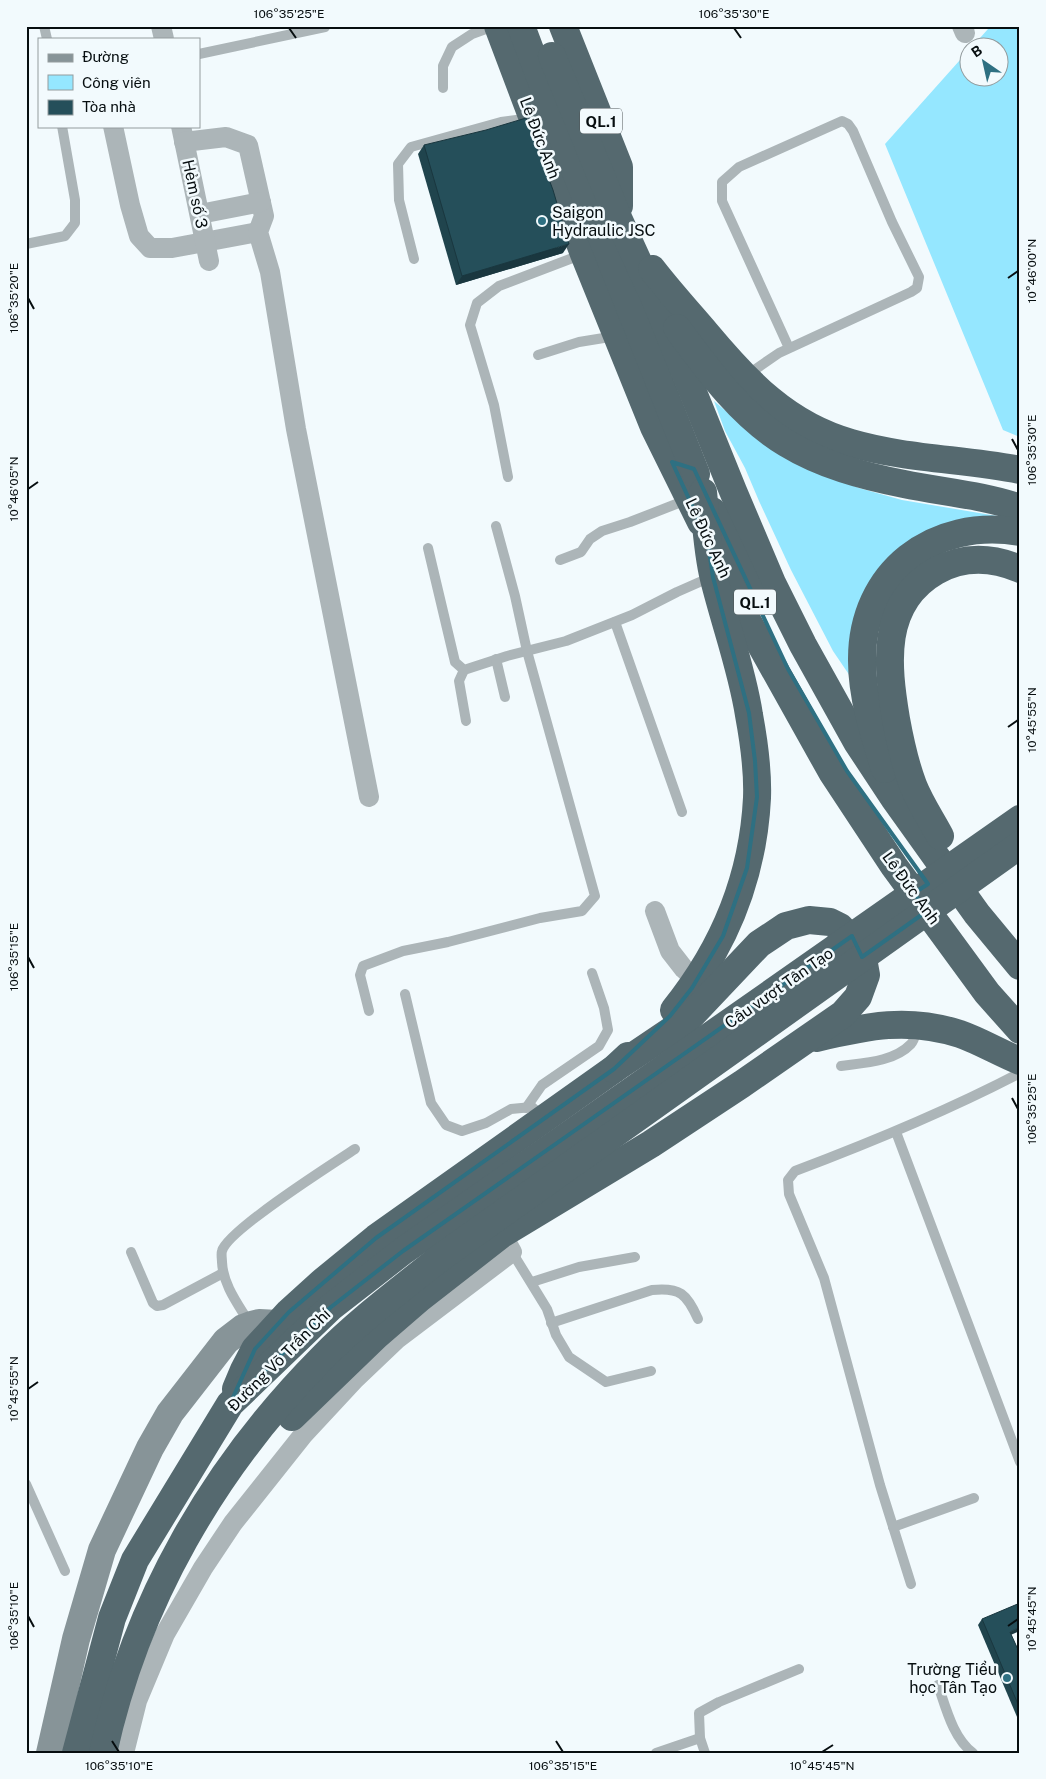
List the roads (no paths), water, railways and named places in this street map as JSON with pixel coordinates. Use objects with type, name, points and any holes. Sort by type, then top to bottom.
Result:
[{"type":"highway","name":"Lê Đức Anh","points":[[498,26],[584,254],[654,426],[689,480]]},
{"type":"highway","name":"Lê Đức Anh","points":[[521,26],[580,153],[624,229],[736,384],[766,398],[822,433],[838,439],[903,454],[1020,470]]},
{"type":"highway","name":"Lê Đức Anh","points":[[539,26],[689,480],[747,621],[832,772],[894,866],[987,992],[1020,1030]]},
{"type":"highway","name":"Lê Đức Anh","points":[[563,26],[619,166],[624,229],[656,301],[772,582],[803,645],[857,742],[894,798],[977,914],[1020,966]]},
{"type":"highway","points":[[656,301],[696,354],[736,384],[756,420],[786,443],[823,462],[880,479],[962,494],[1020,508]]},
{"type":"highway","points":[[614,1069],[670,1016],[703,969],[723,936],[736,904],[747,868],[753,831],[757,797],[755,761],[749,713],[725,571],[707,538],[689,480]]},
{"type":"highway","points":[[894,798],[876,741],[865,696],[862,660],[863,640],[872,606],[883,586],[901,564],[923,547],[952,534],[984,529],[1020,532]]},
{"type":"highway","points":[[889,663],[893,627],[898,612],[917,585],[929,575],[955,562],[969,560],[997,561],[1020,569]]},
{"type":"highway","points":[[901,564],[887,598],[883,622],[898,730],[908,771],[921,802],[954,856],[1020,945]]},
{"type":"highway","name":"Lê Đức Anh","points":[[725,571],[788,669],[846,771],[959,926],[1020,1003]]},
{"type":"highway","name":"Cầu vượt Tân Tạo","points":[[546,1167],[1020,819]]},
{"type":"highway","points":[[546,1167],[1020,845]]},
{"type":"highway","points":[[190,1529],[298,1410],[420,1298],[507,1243],[843,1014],[858,997],[866,974],[856,944],[840,927],[820,920],[800,921],[773,933],[745,957],[687,1020],[614,1069],[535,1113],[320,1283],[255,1348],[230,1404]]},
{"type":"highway","points":[[805,1040],[873,1027],[898,1024],[918,1025],[935,1027],[962,1035],[1020,1061]]},
{"type":"highway","name":"Đường Võ Trần Chí","points":[[76,1753],[112,1618],[135,1560],[230,1404],[331,1307],[403,1250],[546,1167]]},
{"type":"highway","name":"Đường Võ Trần Chí","points":[[104,1753],[119,1690],[143,1624],[190,1529],[224,1475],[256,1432],[322,1358],[393,1295],[440,1258],[546,1167]]},
{"type":"street","points":[[113,128],[130,205],[139,236],[150,248],[172,248],[207,252],[258,232]]},
{"type":"street","points":[[183,134],[226,137],[248,145],[264,216],[258,232],[270,272],[296,429],[368,797]]},
{"type":"street","name":"Hẻm số 3","points":[[183,134],[207,252]]},
{"type":"street","points":[[200,214],[261,202]]},
{"type":"street","points":[[655,911],[670,951],[684,968],[703,969]]},
{"type":"street","points":[[124,1753],[137,1701],[165,1634],[203,1568],[239,1515],[303,1435],[355,1378],[507,1243]]},
{"type":"street","points":[[50,1753],[76,1639],[102,1550],[139,1469],[170,1413],[226,1341],[251,1325],[259,1323],[278,1324]]},
{"type":"lane","points":[[443,88],[444,66],[452,47],[472,34],[494,26]]},
{"type":"lane","points":[[200,54],[325,27]]},
{"type":"lane","points":[[414,259],[399,200],[398,164],[411,147],[501,122],[532,118]]},
{"type":"lane","points":[[736,384],[779,353],[790,348],[911,292],[917,288],[919,277],[892,222],[853,131],[848,124],[842,121],[739,167],[722,182],[722,201],[790,348]]},
{"type":"lane","points":[[26,244],[65,236],[75,223],[75,200],[62,128]]},
{"type":"lane","points":[[508,477],[494,405],[470,326],[477,303],[499,286],[584,254]]},
{"type":"lane","points":[[538,355],[579,342],[617,336]]},
{"type":"lane","points":[[560,560],[582,552],[590,539],[689,480]]},
{"type":"lane","points":[[369,1011],[360,975],[363,966],[403,951],[448,942],[540,918],[582,911],[595,896],[527,651],[515,596],[496,526]]},
{"type":"lane","points":[[428,548],[455,662],[464,670]]},
{"type":"lane","points":[[466,721],[459,681],[464,670],[496,659],[566,641],[614,622],[725,571]]},
{"type":"lane","points":[[614,622],[682,812]]},
{"type":"lane","points":[[496,659],[505,697]]},
{"type":"lane","points":[[404,994],[431,1103],[446,1125],[462,1131],[486,1123],[511,1109],[535,1113],[542,1085],[600,1046],[608,1030],[604,1008],[592,973]]},
{"type":"lane","points":[[841,1066],[867,1063],[895,1055],[912,1044],[918,1025]]},
{"type":"lane","points":[[911,1584],[880,1485],[824,1278],[789,1194],[788,1180],[795,1171],[896,1132],[1020,1073]]},
{"type":"lane","points":[[896,1132],[1020,1462]]},
{"type":"lane","points":[[251,1325],[230,1291],[222,1273],[221,1251],[230,1237],[287,1195],[355,1149]]},
{"type":"lane","points":[[507,1243],[532,1282],[547,1310],[556,1335],[569,1357],[606,1382],[651,1371]]},
{"type":"lane","points":[[131,1252],[153,1303],[157,1306],[163,1305],[222,1273]]},
{"type":"lane","points":[[532,1282],[579,1267],[635,1257]]},
{"type":"lane","points":[[551,1323],[652,1290],[668,1288],[680,1293],[690,1301],[698,1318]]},
{"type":"lane","points":[[26,1484],[65,1571]]},
{"type":"lane","points":[[893,1528],[974,1498]]},
{"type":"lane","points":[[705,1753],[700,1738],[699,1713],[719,1702],[798,1669]]},
{"type":"lane","points":[[938,1685],[956,1730],[965,1746],[973,1753]]},
{"type":"lane","points":[[656,1753],[700,1738]]},
{"type":"place","name":"Saigon Hydraulic JSC","points":[[542,221]]},
{"type":"place","name":"Trường Tiểu học Tân Tạo","points":[[1007,1678]]}]
